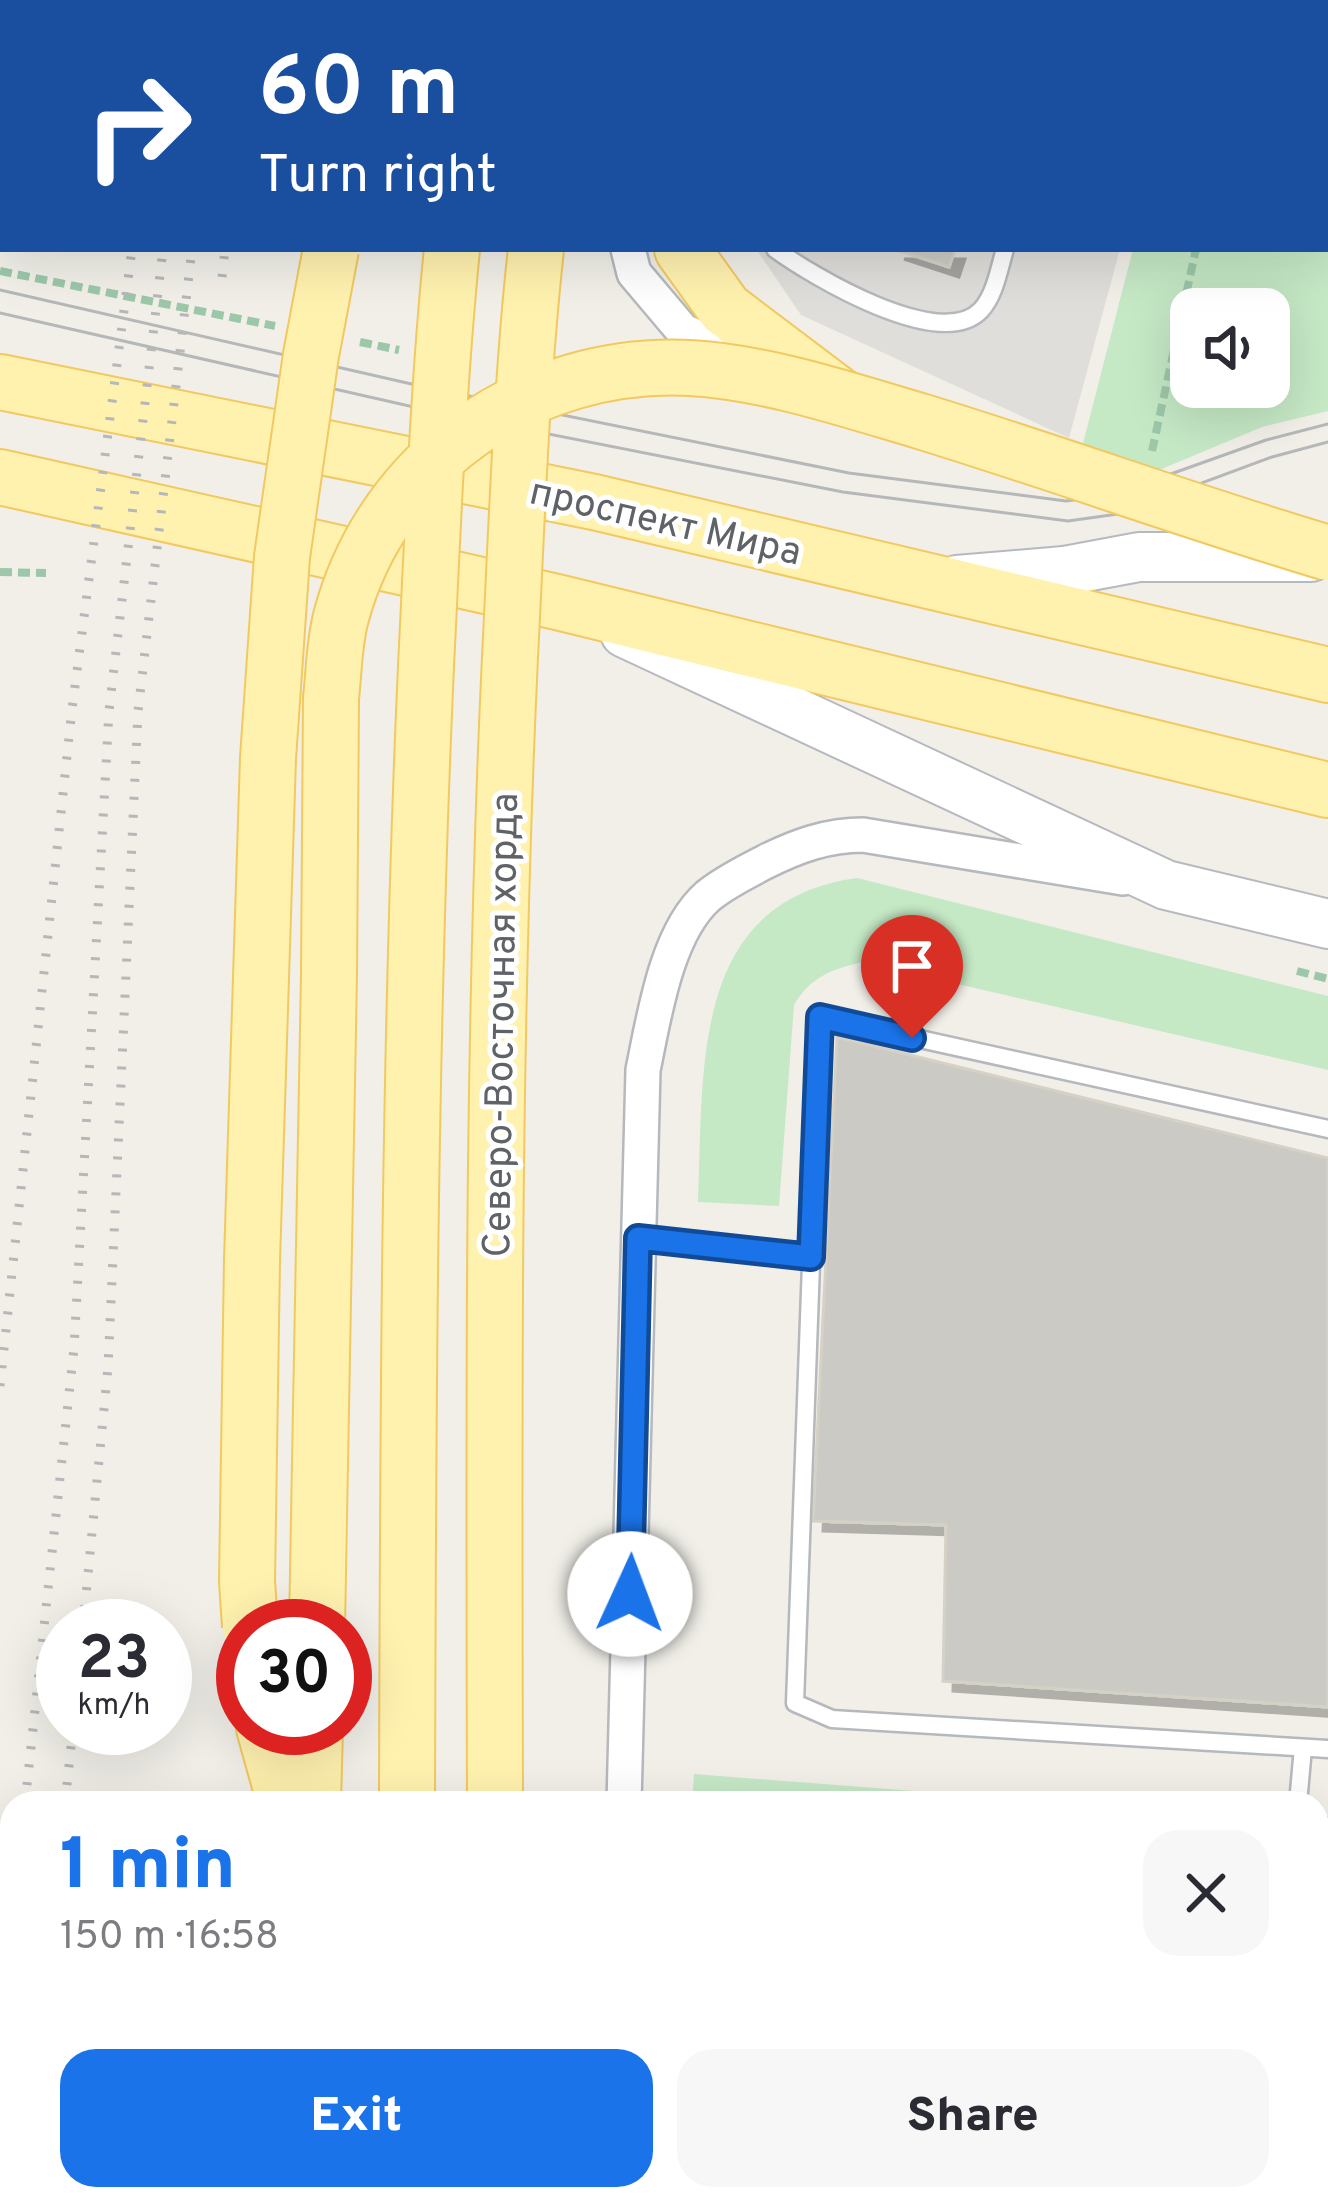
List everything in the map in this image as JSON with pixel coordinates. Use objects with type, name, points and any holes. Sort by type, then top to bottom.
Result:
[{"type":"main road","points":[[248,1599],[251,1282],[268,758],[282,557],[330,252]]},
{"type":"main road","points":[[407,1791],[408,1205],[425,680],[440,371],[452,252]]},
{"type":"main road","name":"Северо-Восточная хорда","points":[[495,1791],[494,1235],[505,772],[525,344],[536,252]]},
{"type":"main road","points":[[684,252],[725,309],[842,398]]},
{"type":"main road","points":[[317,1599],[331,698],[340,619],[362,557],[404,490],[453,441],[501,409],[567,380],[628,368],[693,368],[842,398],[1057,463],[1328,556]]},
{"type":"main road","name":"проспект Мира","points":[[0,382],[594,502],[1328,675]]},
{"type":"main road","points":[[0,477],[557,602],[1328,790]]},
{"type":"main road","points":[[932,582],[1064,571],[1139,557],[1328,556]]},
{"type":"main road","points":[[557,602],[1166,885],[1328,924]]},
{"type":"main road","points":[[266,1755],[272,1791]]},
{"type":"main road","points":[[313,1791],[314,1755]]},
{"type":"street","points":[[629,252],[634,274],[683,331],[746,358]]},
{"type":"street","points":[[624,1791],[643,1070],[657,1002],[682,931],[706,898],[773,858],[839,835],[1166,885]]},
{"type":"lane","points":[[754,0],[771,0]]},
{"type":"lane","points":[[779,252],[807,272],[903,316],[935,325],[979,313],[992,292],[1004,252]]},
{"type":"lane","points":[[272,1224],[280,917]]},
{"type":"lane","points":[[1328,1129],[820,1017],[795,1703],[832,1719],[1328,1749]]},
{"type":"lane","points":[[638,1238],[811,1257]]},
{"type":"lane","points":[[263,1599],[271,1295]]},
{"type":"lane","points":[[1299,1791],[1303,1748]]},
{"type":"path","points":[[1149,466],[1195,252]]},
{"type":"path","points":[[0,271],[254,322]]},
{"type":"path","points":[[0,572],[46,573]]},
{"type":"path","points":[[1297,971],[1328,979]]},
{"type":"shaded area","points":[[758,252],[1119,252],[1069,438],[801,315]]},
{"type":"green space","points":[[1132,252],[1328,252],[1328,411],[1262,427],[1152,473],[1077,467]]},
{"type":"green space","points":[[857,878],[1328,996],[1328,1070],[863,962],[823,976],[794,1005],[779,1206],[698,1202],[706,1049],[716,1000],[734,957],[762,920],[802,893]]},
{"type":"green space","points":[[694,1774],[914,1791],[693,1791]]},
{"type":"building","points":[[903,252],[954,252],[949,267]]},
{"type":"building","points":[[837,1037],[1328,1158],[1328,1707],[943,1681],[946,1525],[813,1521]]},
{"type":"tram line","points":[[0,290],[429,388],[849,473],[1066,501],[1112,495],[1266,440],[1328,424]]},
{"type":"tram line","points":[[0,313],[427,410],[843,492],[1068,521],[1118,514],[1272,457],[1328,442]]},
{"type":"railway","points":[[0,1386],[72,709],[132,252]]},
{"type":"railway","points":[[26,1791],[74,1348],[109,711],[163,252]]},
{"type":"railway","points":[[86,1599],[108,1367],[138,711],[192,252]]},
{"type":"railway","points":[[222,277],[225,252]]},
{"type":"railway","points":[[66,1791],[70,1755]]},
{"type":"route","points":[[630,1594],[638,1238],[811,1257],[820,1017],[912,1038]]}]
